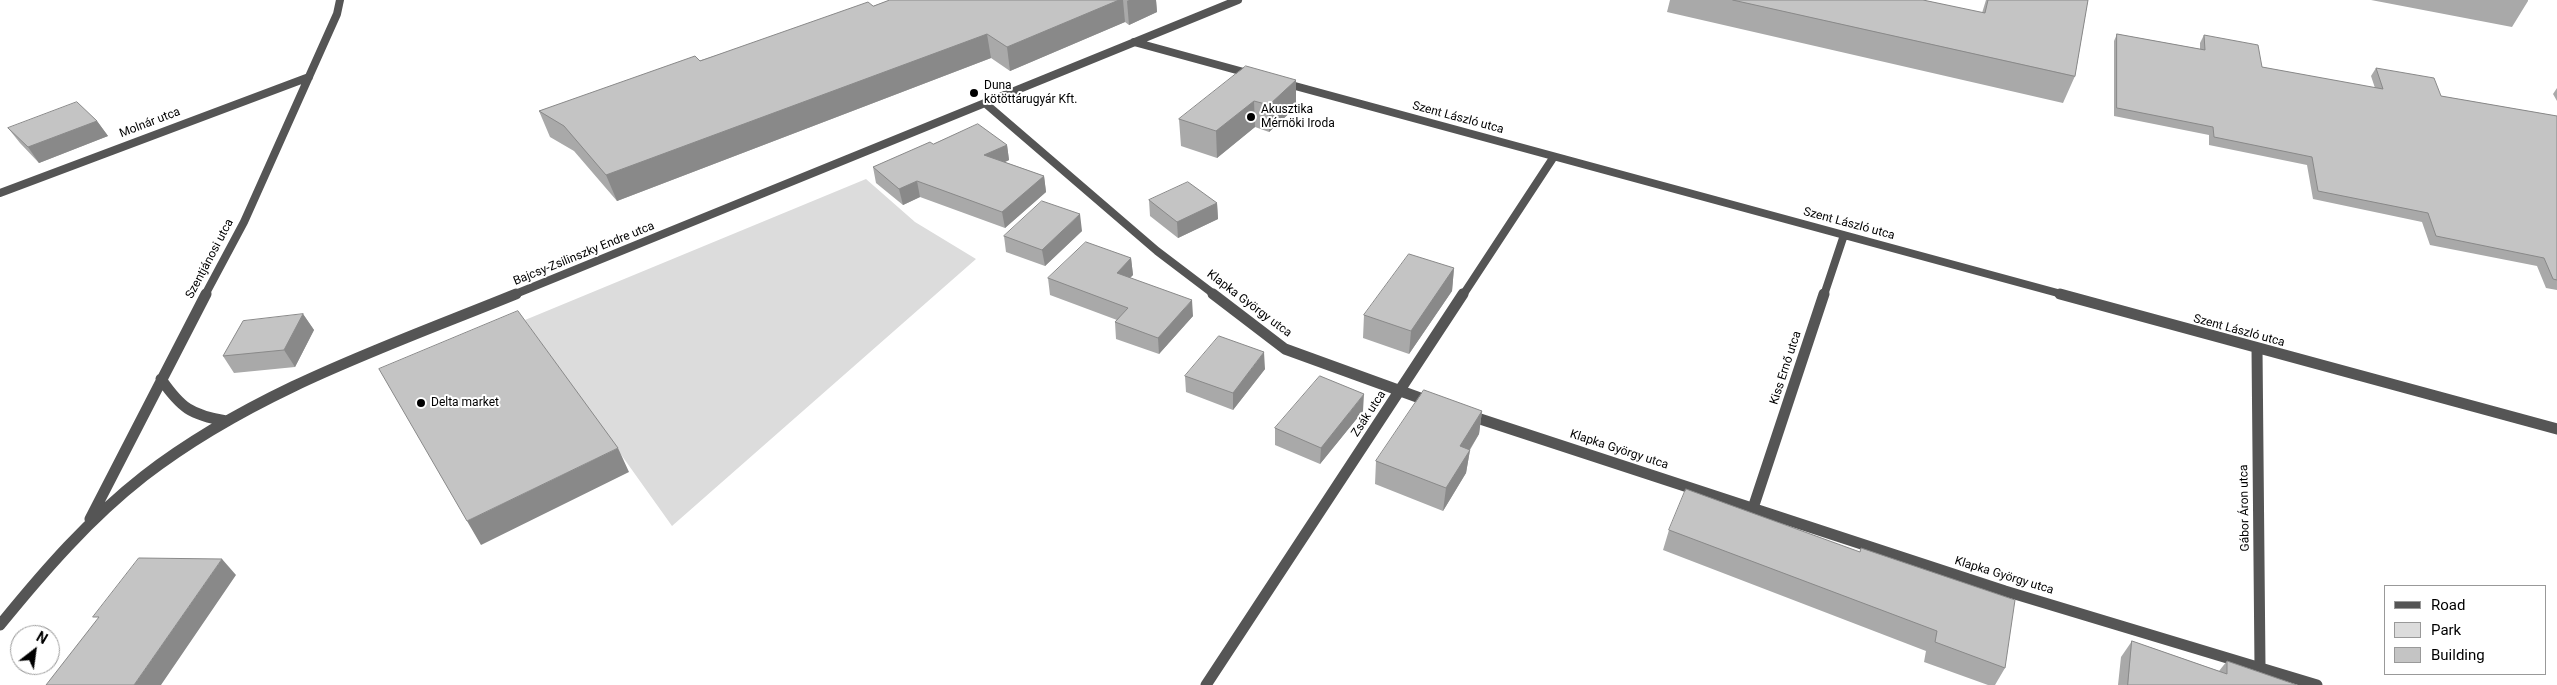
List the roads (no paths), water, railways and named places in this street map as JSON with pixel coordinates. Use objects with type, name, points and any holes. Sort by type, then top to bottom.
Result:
[{"type":"street","name":"Szentjánosi utca","points":[[88,524],[161,379],[244,222],[338,14],[340,0]]},
{"type":"street","name":"Bajcsy-Zsilinszky Endre utca","points":[[0,625],[57,556],[88,524],[138,481],[184,445],[267,398],[334,368],[1238,0]]},
{"type":"street","points":[[1134,42],[1256,75]]},
{"type":"street","name":"Molnár utca","points":[[0,193],[309,77]]},
{"type":"street","name":"Szent László utca","points":[[1275,81],[2557,429]]},
{"type":"street","name":"Klapka György utca","points":[[986,104],[1157,251],[1285,349],[1398,392],[1441,406]]},
{"type":"street","name":"Zsák utca","points":[[1206,685],[1553,158]]},
{"type":"street","name":"Kiss Ernő utca","points":[[1753,508],[1844,235]]},
{"type":"street","name":"Gábor Áron utca","points":[[2257,348],[2260,667]]},
{"type":"street","points":[[161,379],[179,405],[195,415],[226,421]]},
{"type":"street","name":"Klapka György utca","points":[[1459,412],[2005,591],[2317,685]]},
{"type":"place","name":"Duna kötöttárugyár Kft.","points":[[974,93]]},
{"type":"place","name":"Akusztika Mérnöki Iroda","points":[[1251,117]]},
{"type":"place","name":"Delta market","points":[[421,403]]}]
